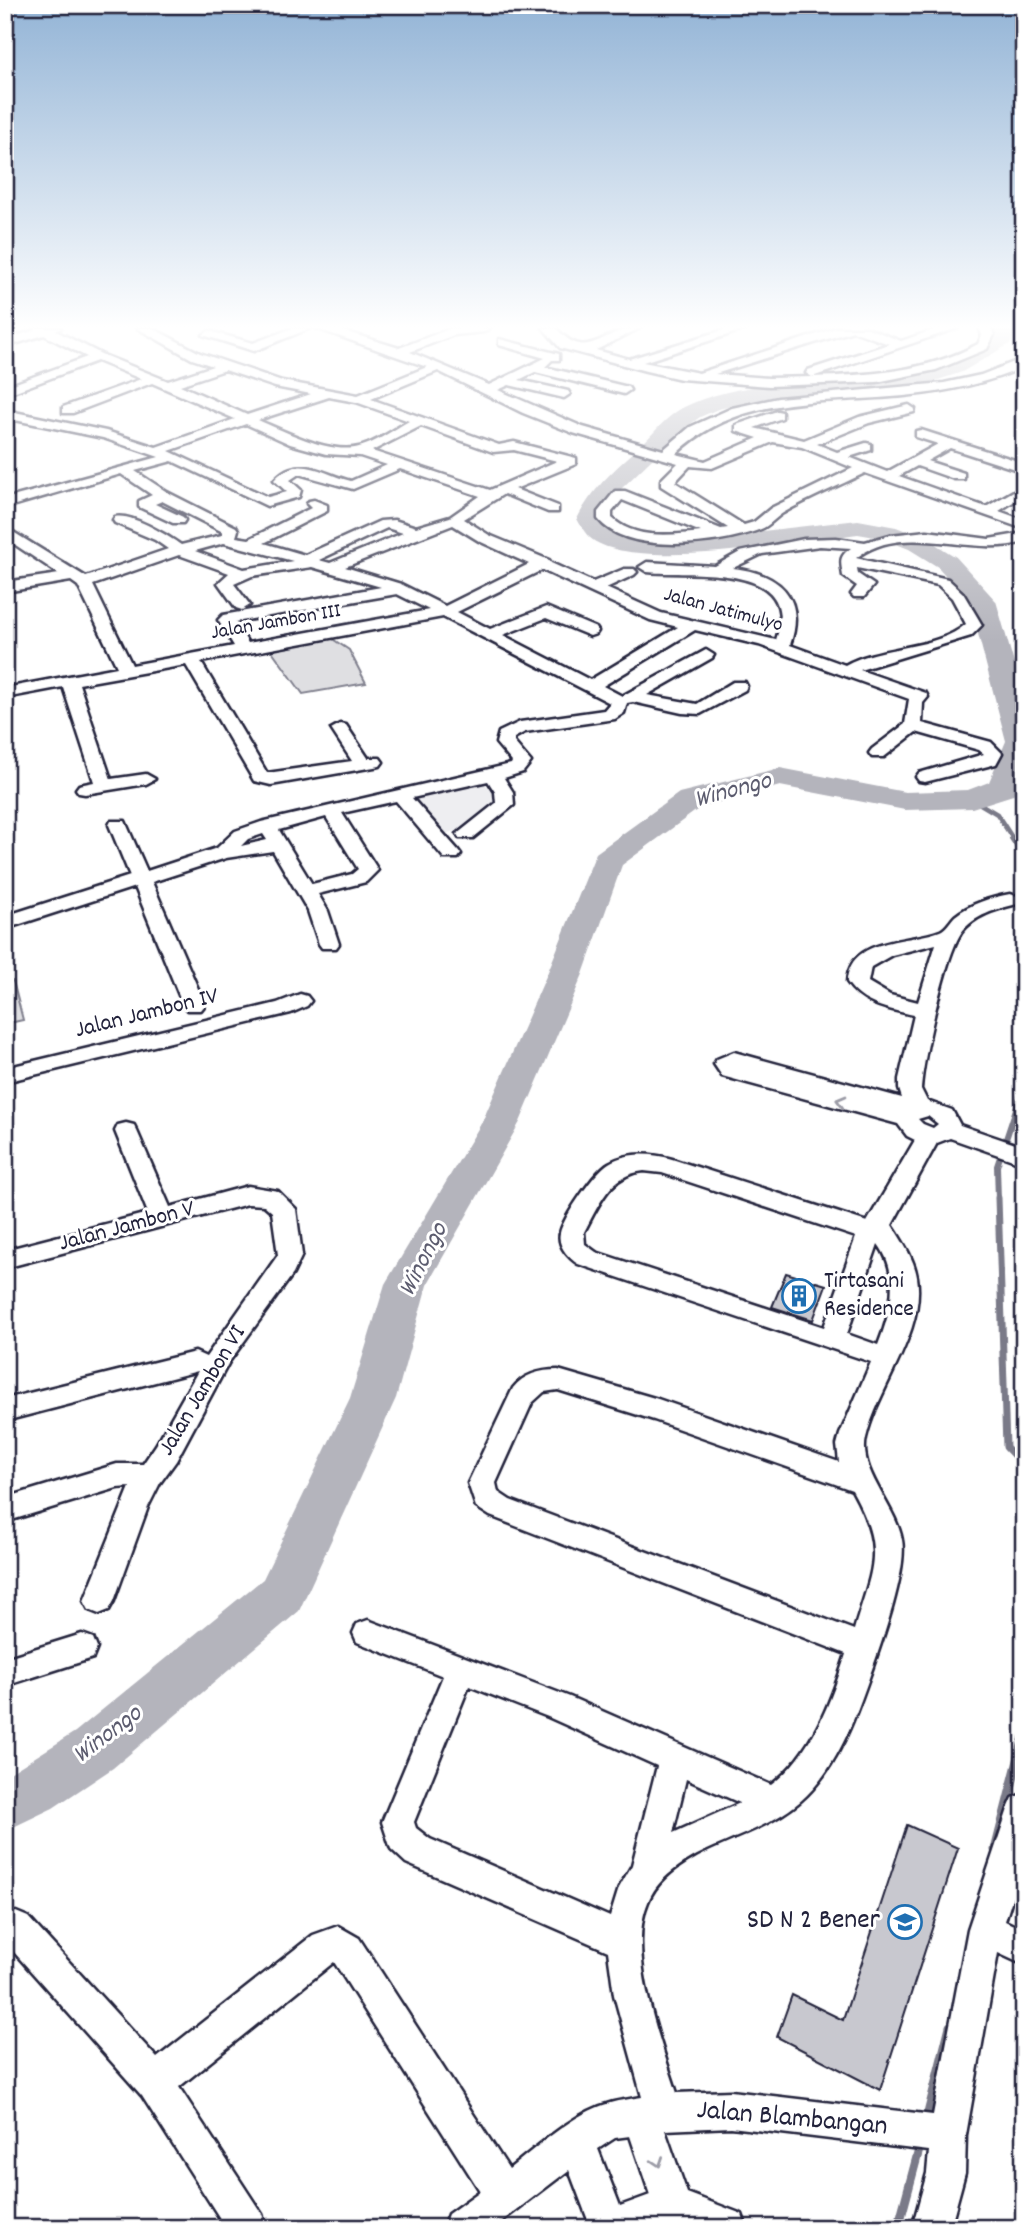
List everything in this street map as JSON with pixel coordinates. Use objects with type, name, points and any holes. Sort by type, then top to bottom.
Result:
[{"type":"street","points":[[93,432],[174,457],[263,501],[271,502],[294,494],[294,491],[282,482],[282,478],[299,470],[312,470],[349,485],[398,465]]},
{"type":"street","points":[[157,452],[210,432]]},
{"type":"street","points":[[276,432],[316,447],[360,452],[553,509]]},
{"type":"street","points":[[360,452],[398,432]]},
{"type":"street","points":[[328,569],[441,522],[455,520],[467,507],[571,461],[514,446],[498,449],[451,432]]},
{"type":"street","points":[[590,432],[637,449],[707,465],[737,450],[772,438]]},
{"type":"street","points":[[664,455],[692,432]]},
{"type":"street","points":[[754,432],[805,444],[1024,525]]},
{"type":"street","points":[[805,444],[818,432]]},
{"type":"street","points":[[922,434],[1024,468]]},
{"type":"street","points":[[889,476],[950,443]]},
{"type":"street","points":[[837,457],[866,447]]},
{"type":"street","points":[[5,504],[174,457]]},
{"type":"street","points":[[641,502],[666,483],[688,461]]},
{"type":"street","points":[[918,462],[959,476]]},
{"type":"street","points":[[719,533],[617,494],[605,512],[605,519],[611,527],[621,532],[648,537],[681,538],[742,530],[759,525],[776,510],[864,468]]},
{"type":"street","points":[[124,470],[162,495],[231,530],[228,539]]},
{"type":"street","points":[[666,483],[742,530]]},
{"type":"street","points":[[989,511],[1023,490]]},
{"type":"street","points":[[162,495],[144,504],[191,526]]},
{"type":"street","points":[[251,544],[322,509],[314,504]]},
{"type":"street","points":[[160,537],[209,519]]},
{"type":"street","points":[[120,520],[160,537],[179,550],[242,573]]},
{"type":"street","name":"Jalan Jatimulyo","points":[[455,520],[484,538],[544,563],[656,617],[781,647],[920,697]]},
{"type":"street","points":[[242,605],[226,583],[229,578],[242,573],[308,562],[385,524],[417,533]]},
{"type":"street","points":[[8,534],[78,579],[126,670]]},
{"type":"street","points":[[859,594],[866,585],[851,576],[848,561],[854,550],[863,546],[926,536],[978,544],[1007,543],[1024,537]]},
{"type":"street","points":[[5,587],[78,579],[228,539],[399,589],[492,634],[590,687],[626,699],[700,709],[739,686]]},
{"type":"street","points":[[717,572],[743,555],[784,547],[841,541],[863,546]]},
{"type":"street","points":[[846,671],[869,658],[942,641],[968,631],[974,625],[949,586],[848,561]]},
{"type":"street","name":"Jalan Jambon III","points":[[5,693],[446,612],[544,563]]},
{"type":"street","points":[[647,567],[746,574],[762,578],[778,592],[789,620],[781,647]]},
{"type":"street","points":[[595,587],[629,572]]},
{"type":"street","points":[[244,650],[226,620],[229,618],[399,589]]},
{"type":"street","points":[[492,634],[546,612],[590,631]]},
{"type":"street","points":[[590,687],[694,624]]},
{"type":"street","points":[[5,923],[224,852],[232,847],[239,836],[268,826],[517,768],[522,762],[504,740],[513,730],[609,715],[626,699],[706,654]]},
{"type":"street","points":[[191,659],[260,777],[271,780],[368,763]]},
{"type":"street","points":[[69,680],[104,786]]},
{"type":"street","points":[[914,726],[915,702],[934,685]]},
{"type":"street","points":[[878,753],[914,726]]},
{"type":"street","points":[[914,726],[985,746],[993,753],[990,760],[925,778]]},
{"type":"street","points":[[340,730],[368,763]]},
{"type":"street","points":[[466,834],[505,805],[504,792],[493,775]]},
{"type":"street","points":[[85,789],[146,779]]},
{"type":"street","points":[[400,795],[451,854]]},
{"type":"street","points":[[306,891],[359,878],[368,870],[331,810]]},
{"type":"street","points":[[117,825],[194,1005]]},
{"type":"street","points":[[268,826],[318,911],[329,944]]},
{"type":"street","points":[[224,852],[278,844]]},
{"type":"street","points":[[926,1010],[872,996],[857,983],[862,964],[877,953],[949,935],[977,911],[990,904],[1010,900]]},
{"type":"street","points":[[914,1112],[910,1090],[926,1010],[949,935]]},
{"type":"street","name":"Jalan Jambon IV","points":[[5,1075],[283,1008],[300,1001]]},
{"type":"street","points":[[757,1071],[914,1112],[943,1114],[949,1124],[938,1132],[879,1232],[832,1341]]},
{"type":"street","points":[[126,1132],[162,1217]]},
{"type":"street","points":[[938,1132],[1024,1156]]},
{"type":"street","points":[[673,2208],[628,1982],[623,1940],[626,1915],[632,1893],[647,1871],[682,1845],[774,1802],[797,1784],[823,1748],[864,1647],[889,1559],[890,1545],[885,1522],[863,1482],[852,1458],[850,1446],[885,1357],[898,1318],[905,1283],[898,1258],[879,1232],[664,1165],[635,1161],[616,1167],[601,1184],[572,1232],[574,1247],[587,1258],[885,1357]]},
{"type":"street","name":"Jalan Jambon V","points":[[5,1259],[248,1195]]},
{"type":"street","name":"Jalan Jambon VI","points":[[5,1510],[117,1476],[150,1475],[166,1453],[220,1355],[290,1255],[284,1209],[270,1197],[248,1195]]},
{"type":"street","points":[[5,1410],[195,1362]]},
{"type":"street","points":[[863,1482],[659,1410],[558,1380],[547,1380],[537,1383],[522,1397],[482,1483],[486,1499],[500,1508],[864,1647]]},
{"type":"street","points":[[99,1601],[134,1507],[150,1475]]},
{"type":"street","points":[[368,1633],[559,1707],[774,1802]]},
{"type":"street","points":[[5,1672],[82,1648]]},
{"type":"street","points":[[461,1669],[398,1822],[403,1838],[418,1851],[623,1940]]},
{"type":"street","points":[[647,1871],[675,1758]]},
{"type":"street","points":[[931,2228],[946,2173],[928,2133],[985,1929],[1024,1809]]},
{"type":"street","points":[[16,1929],[155,2083],[248,2228]]},
{"type":"street","points":[[985,1929],[1024,1948]]},
{"type":"street","points":[[155,2083],[325,1947],[338,1943],[347,1950],[505,2196]]},
{"type":"street","name":"Jalan Blambangan","points":[[461,2228],[576,2141],[609,2121],[653,2114],[731,2109],[928,2133]]},
{"type":"street","points":[[576,2141],[610,2228]]},
{"type":"street","points":[[619,2228],[639,2215],[673,2208],[728,2228]]},
{"type":"shaded area","points":[[331,638],[349,650],[366,683],[303,694],[270,648]]},
{"type":"shaded area","points":[[484,783],[502,803],[476,823],[440,836],[410,799]]},
{"type":"shaded area","points":[[13,981],[23,1020],[5,1024],[5,983]]},
{"type":"building","name":"Tirtasani Residence","points":[[786,1273],[826,1285],[813,1320],[772,1307]]},
{"type":"building","name":"SD N 2 Bener","points":[[907,1825],[958,1848],[880,2090],[777,2037],[792,1995],[843,2020]]},
{"type":"waterway","name":"Winongo","points":[[5,1805],[34,1790],[94,1750],[281,1595],[373,1398],[406,1284],[501,1122],[565,974],[607,860],[690,800],[780,777],[905,801],[972,799],[1002,788],[1021,741],[983,601],[947,562],[918,544],[887,532],[858,527],[702,546],[660,547],[616,541],[598,532],[589,519],[599,501],[667,432]]},
{"type":"waterway","points":[[972,799],[997,814],[1013,839]]},
{"type":"waterway","points":[[1012,838],[1024,856]]},
{"type":"waterway","points":[[998,1200],[997,1166],[1024,1085]]},
{"type":"waterway","points":[[998,1198],[1006,1447],[1024,1466]]},
{"type":"waterway","points":[[995,1850],[1024,1737]]},
{"type":"waterway","points":[[926,2121],[950,2026]]},
{"type":"waterway","points":[[898,2228],[921,2142]]},
{"type":"place","name":"Tirtasani Residence","points":[[799,1296]]},
{"type":"place","name":"SD N 2 Bener","points":[[905,1922]]}]
